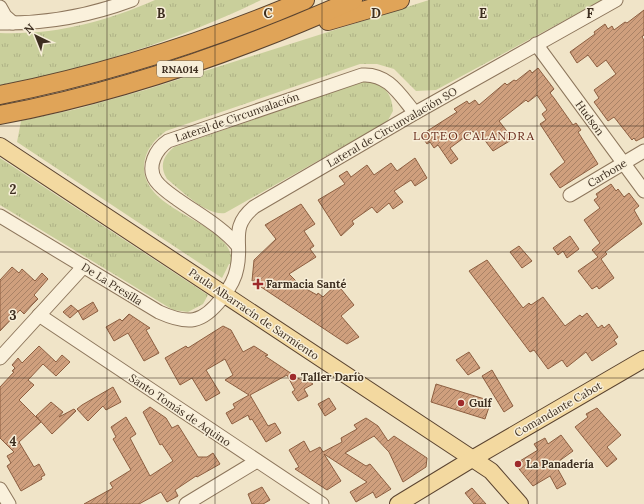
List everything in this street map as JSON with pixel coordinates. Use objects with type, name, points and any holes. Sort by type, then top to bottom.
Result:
[{"type":"highway","points":[[187,45],[277,0]]},
{"type":"highway","name":"RNA014","points":[[0,95],[90,74],[187,45],[305,0]]},
{"type":"highway","name":"RNA014","points":[[0,115],[75,99],[147,79],[264,39],[353,0]]},
{"type":"highway","points":[[264,39],[400,0]]},
{"type":"main road","name":"Paula Albarracín de Sarmiento","points":[[0,146],[491,471],[520,504]]},
{"type":"main road","name":"Comandante Cabot","points":[[398,504],[644,359]]},
{"type":"street","points":[[0,7],[5,16],[6,23],[71,18],[100,11],[132,0]]},
{"type":"street","name":"Lateral de Circunvalación SO","points":[[225,295],[232,285],[237,269],[239,226],[244,216],[254,207],[415,113],[616,0]]},
{"type":"street","name":"Hudson","points":[[536,44],[644,191]]},
{"type":"street","name":"Lateral de Circunvalación","points":[[238,246],[226,233],[166,191],[156,181],[152,170],[154,157],[163,144],[362,75],[379,76],[390,82],[415,113]]},
{"type":"street","name":"Carbone","points":[[570,196],[644,151]]},
{"type":"street","name":"De La Presilla","points":[[0,216],[145,304],[178,319],[194,319],[205,316],[225,295]]},
{"type":"street","points":[[0,358],[84,266]]},
{"type":"street","name":"Santo Tomás de Aquino","points":[[39,315],[322,504]]},
{"type":"street","points":[[186,504],[257,461]]},
{"type":"street","points":[[0,489],[9,504]]},
{"type":"green space","points":[[155,0],[261,0],[198,28],[134,51],[68,70],[0,85],[0,33],[40,32],[79,26],[117,15]]},
{"type":"green space","points":[[429,0],[602,0],[436,90],[416,91],[394,69],[377,64],[360,64],[166,131],[154,142],[146,155],[144,166],[147,182],[157,196],[219,237],[229,249],[232,264],[229,264],[222,278],[17,142],[21,121],[77,109],[145,90]]},
{"type":"green space","points":[[372,81],[385,89],[390,96],[393,111],[387,122],[225,213],[218,213],[202,206],[167,179],[163,170],[163,162],[167,154],[174,147],[362,82]]},
{"type":"green space","points":[[0,158],[208,295],[203,304],[188,312],[173,310],[0,205]]},
{"type":"building","points":[[644,10],[644,35],[642,37],[644,40],[644,137],[636,141],[634,138],[632,140],[614,117],[608,121],[594,102],[599,98],[594,90],[616,74],[606,60],[597,67],[588,55],[577,63],[570,52],[595,34],[594,32],[605,24],[608,29],[612,26],[614,30],[625,22],[627,23]]},
{"type":"building","points":[[538,68],[554,89],[550,93],[573,125],[576,123],[581,130],[578,132],[598,164],[560,188],[550,174],[565,162],[540,124],[546,120],[542,114],[547,110],[537,95],[528,102],[526,100],[499,121],[513,139],[493,151],[483,138],[480,141],[473,131],[450,148],[458,159],[451,164],[438,145],[434,148],[430,142],[427,144],[421,135],[457,112],[454,109],[467,101],[469,104],[475,100],[479,105],[505,83],[507,85],[514,80],[516,81],[530,70],[532,73]]},
{"type":"building","points":[[415,158],[427,178],[415,186],[411,180],[394,191],[403,202],[393,209],[389,203],[377,213],[372,207],[352,221],[354,224],[341,236],[318,200],[345,184],[339,176],[347,171],[351,177],[367,165],[374,175],[391,163],[397,171]]},
{"type":"building","points":[[611,184],[616,191],[618,189],[624,197],[629,193],[639,206],[634,210],[642,224],[605,252],[607,254],[601,259],[614,278],[599,289],[597,286],[592,289],[578,271],[598,257],[592,250],[600,243],[584,220],[600,208],[594,200],[598,197],[596,194]]},
{"type":"building","points":[[301,204],[315,224],[304,231],[314,246],[310,249],[316,257],[289,274],[301,286],[317,295],[318,293],[323,297],[337,284],[354,305],[341,316],[359,337],[347,344],[252,281],[254,260],[276,239],[265,225]]},
{"type":"building","points":[[570,236],[579,249],[567,258],[563,251],[558,255],[553,248]]},
{"type":"building","points":[[519,246],[532,261],[522,268],[510,252]]},
{"type":"building","points":[[487,260],[523,308],[529,303],[531,305],[543,297],[565,326],[580,315],[582,317],[587,313],[598,328],[602,325],[604,328],[609,324],[618,337],[614,340],[617,344],[592,361],[586,352],[567,367],[562,360],[548,369],[534,350],[530,352],[469,271]]},
{"type":"building","points":[[12,267],[19,273],[22,269],[35,281],[42,273],[48,279],[34,295],[38,299],[24,314],[20,310],[0,331],[0,280]]},
{"type":"building","points":[[93,302],[98,311],[83,320],[78,311]]},
{"type":"building","points":[[71,305],[78,311],[70,318],[63,312]]},
{"type":"building","points":[[129,314],[150,328],[146,330],[159,353],[144,361],[128,333],[114,341],[106,327],[120,319],[122,321]]},
{"type":"building","points":[[223,326],[231,330],[243,352],[254,346],[268,355],[265,356],[301,380],[304,378],[313,384],[304,389],[308,396],[298,401],[292,392],[295,390],[287,375],[250,395],[268,426],[275,423],[281,433],[266,442],[248,415],[232,424],[226,413],[235,408],[233,404],[249,395],[225,380],[233,375],[225,359],[206,370],[220,393],[206,401],[192,378],[180,385],[165,358],[186,346],[188,348]]},
{"type":"building","points":[[39,346],[56,362],[62,355],[70,362],[56,376],[43,364],[28,380],[34,385],[19,400],[41,422],[19,442],[34,467],[39,464],[45,475],[41,477],[42,479],[21,491],[7,466],[11,463],[7,456],[14,452],[0,438],[0,387],[14,372],[12,371],[15,368],[12,365],[18,358],[22,363]]},
{"type":"building","points":[[469,352],[480,368],[468,375],[456,360]]},
{"type":"building","points":[[492,370],[513,406],[504,412],[482,376]]},
{"type":"building","points":[[436,384],[491,401],[485,419],[431,402]]},
{"type":"building","points":[[113,387],[121,402],[106,410],[103,406],[88,421],[77,409]]},
{"type":"building","points":[[329,398],[336,409],[325,416],[318,404]]},
{"type":"building","points":[[51,402],[63,412],[59,417],[74,409],[76,411],[52,434],[36,416]]},
{"type":"building","points":[[150,407],[166,418],[172,428],[178,425],[198,457],[207,457],[213,453],[220,464],[197,477],[196,476],[175,490],[178,496],[167,502],[161,492],[139,504],[84,504],[113,488],[110,483],[131,470],[113,439],[116,437],[111,427],[126,417],[136,434],[130,438],[150,476],[173,461],[162,444],[160,445],[143,412]]},
{"type":"building","points":[[597,408],[621,435],[607,447],[617,459],[607,467],[575,427],[588,417],[586,414]]},
{"type":"building","points":[[366,418],[378,426],[388,441],[394,436],[427,458],[426,467],[403,482],[389,452],[374,436],[345,453],[366,466],[370,464],[391,489],[376,498],[373,492],[356,502],[350,492],[367,482],[324,454],[341,481],[327,490],[295,469],[299,467],[289,450],[304,441],[310,452],[320,447],[323,452],[342,442],[341,438],[357,429],[354,425]]},
{"type":"building","points":[[561,435],[573,451],[555,464],[566,484],[557,489],[550,476],[533,486],[515,464],[538,450],[534,444],[545,438],[548,444]]},
{"type":"building","points":[[262,487],[270,500],[263,504],[252,504],[248,494]]},
{"type":"building","points":[[472,488],[486,504],[474,504],[465,493]]},
{"type":"place","name":"Farmacia Santé","points":[[258,284]]},
{"type":"place","name":"Taller Darío","points":[[293,377]]},
{"type":"place","name":"Gulf","points":[[461,403]]},
{"type":"place","name":"La Panadería","points":[[518,464]]},
{"type":"district","name":"LOTEO CALANDRA","points":[[474,136]]}]
